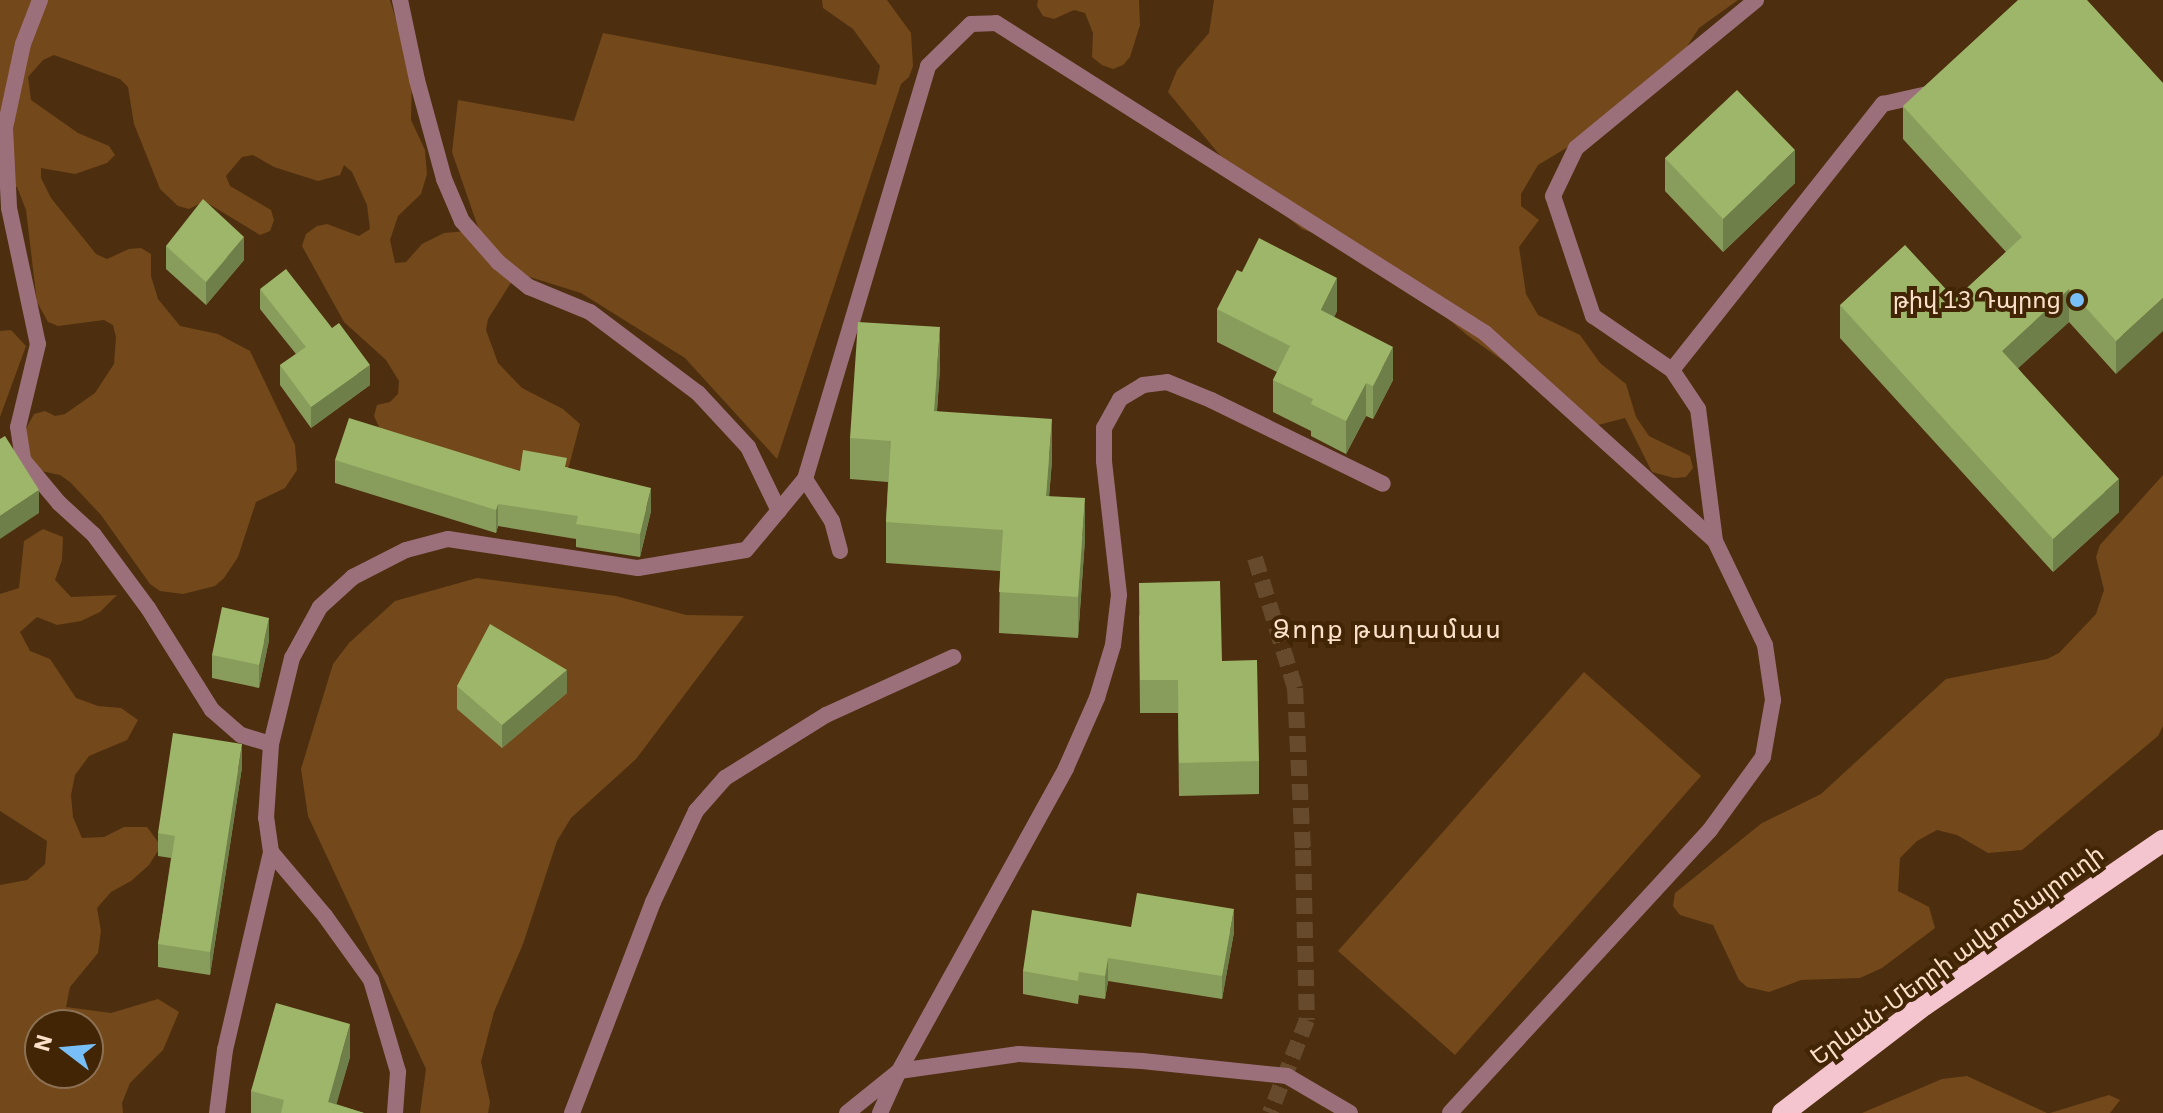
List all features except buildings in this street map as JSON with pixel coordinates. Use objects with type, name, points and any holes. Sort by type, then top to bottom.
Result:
[{"type":"highway","name":"Երևան-Մեղրի ավտոմայրուղի","points":[[1783,1113],[1924,1005],[2163,841]]},
{"type":"street","points":[[40,0],[23,44],[5,128],[9,208],[38,344],[18,427],[23,460],[59,503],[94,535],[148,608],[212,710],[241,735],[271,744]]},
{"type":"street","points":[[400,0],[440,164],[462,221],[498,262],[529,287],[590,312],[698,393],[748,447],[779,511]]},
{"type":"street","points":[[1450,1113],[1710,830],[1763,757],[1773,700],[1765,645],[1715,541],[1698,409],[1672,370],[1593,316],[1553,196],[1576,148],[1756,0]]},
{"type":"street","points":[[217,1113],[225,1050],[271,852],[266,818],[271,744],[292,658],[320,607],[353,577],[406,550],[448,539],[638,568],[746,550],[805,479],[928,66],[971,24],[996,23],[1485,333],[1715,541]]},
{"type":"street","points":[[1672,370],[1883,104],[1931,93],[1942,82]]},
{"type":"street","points":[[880,1113],[899,1071],[1066,768],[1097,698],[1113,645],[1119,595],[1104,461],[1104,428],[1120,399],[1143,385],[1167,382],[1211,400],[1383,484]]},
{"type":"street","points":[[805,479],[832,521],[840,551]]},
{"type":"street","points":[[572,1113],[653,902],[696,811],[725,778],[826,715],[953,657]]},
{"type":"street","points":[[271,852],[325,916],[371,980],[398,1072],[395,1113]]},
{"type":"street","points":[[847,1113],[899,1071],[1019,1054],[1142,1061],[1287,1076],[1350,1113]]},
{"type":"shaded area","points":[[0,0],[390,0],[412,74],[411,120],[425,150],[427,174],[421,194],[398,216],[390,240],[395,263],[406,262],[422,244],[444,233],[479,230],[452,152],[458,100],[574,121],[603,33],[876,85],[880,66],[853,29],[823,8],[822,0],[887,0],[911,33],[913,66],[909,77],[901,84],[777,459],[685,358],[581,293],[517,273],[488,319],[486,330],[498,363],[522,388],[563,409],[580,424],[569,466],[555,484],[387,436],[379,427],[374,416],[377,405],[390,402],[398,394],[399,381],[386,360],[344,322],[302,246],[306,234],[317,226],[327,224],[359,236],[370,229],[367,205],[352,172],[344,165],[340,175],[318,181],[274,167],[253,155],[242,157],[226,176],[230,186],[271,210],[274,220],[270,231],[260,235],[209,204],[199,204],[189,209],[178,206],[160,189],[134,124],[128,87],[120,79],[54,55],[43,60],[28,77],[31,100],[78,133],[109,146],[115,155],[107,163],[75,174],[41,168],[41,178],[51,198],[96,254],[107,259],[129,249],[141,248],[151,254],[151,276],[158,299],[180,326],[218,334],[250,351],[295,445],[297,470],[285,488],[256,502],[238,557],[224,578],[215,586],[183,594],[160,591],[150,584],[101,515],[70,482],[60,475],[27,468],[22,436],[34,414],[45,411],[55,416],[65,414],[95,393],[114,364],[116,337],[113,325],[104,320],[58,326],[48,322],[37,302],[26,210],[17,187],[0,188]]},
{"type":"shaded area","points":[[1038,0],[1139,0],[1140,25],[1130,57],[1123,65],[1113,69],[1102,65],[1092,57],[1093,33],[1085,13],[1074,10],[1054,19],[1043,16],[1037,6]]},
{"type":"shaded area","points":[[1214,0],[1738,0],[1699,28],[1686,48],[1568,147],[1538,165],[1521,194],[1521,206],[1539,220],[1519,247],[1526,294],[1538,315],[1580,335],[1600,363],[1626,384],[1636,417],[1649,436],[1690,456],[1693,468],[1686,477],[1674,478],[1652,472],[1625,418],[1594,426],[1467,335],[1412,288],[1344,244],[1302,229],[1237,176],[1168,92],[1177,70],[1209,33]]},
{"type":"shaded area","points":[[11,330],[26,346],[0,417],[0,331]]},
{"type":"shaded area","points":[[2163,475],[2163,726],[2158,736],[2022,850],[1988,853],[1957,835],[1937,830],[1917,841],[1900,858],[1898,891],[1929,907],[1935,928],[1882,968],[1860,978],[1801,980],[1769,992],[1747,987],[1739,980],[1713,925],[1680,915],[1673,906],[1675,893],[1762,823],[1821,794],[1946,679],[2047,659],[2059,653],[2096,614],[2104,590],[2096,557],[2100,545]]},
{"type":"shaded area","points":[[43,529],[63,537],[62,560],[55,580],[71,597],[117,595],[100,612],[81,621],[57,625],[37,617],[20,632],[30,651],[50,659],[76,698],[98,706],[121,708],[138,720],[127,740],[89,756],[75,775],[71,795],[73,817],[82,838],[104,837],[124,827],[147,827],[161,846],[149,865],[131,881],[111,892],[97,908],[101,931],[98,953],[70,987],[66,1007],[81,1009],[24,1009],[24,1089],[104,1089],[104,1012],[111,1013],[158,999],[179,1012],[163,1050],[130,1083],[122,1103],[123,1113],[0,1113],[0,885],[27,880],[45,864],[47,841],[0,811],[0,594],[19,588],[24,541]]},
{"type":"shaded area","points":[[477,578],[616,596],[686,615],[744,616],[636,759],[571,818],[557,841],[523,944],[494,1012],[481,1062],[490,1102],[488,1113],[420,1113],[426,1069],[308,816],[301,769],[333,664],[349,643],[395,601]]},
{"type":"shaded area","points":[[1584,672],[1701,776],[1455,1055],[1338,951]]},
{"type":"shaded area","points":[[1967,1076],[2047,1113],[1862,1113],[1942,1079]]},
{"type":"shaded area","points":[[2109,1095],[2120,1100],[2110,1113],[2050,1113]]},
{"type":"tunnel","points":[[1255,558],[1295,688],[1303,850],[1307,1020],[1270,1113]]},
{"type":"place","name":"թիվ 13 Դպրոց","points":[[2077,300]]},
{"type":"district","name":"Ձորք թաղամաս","points":[[1388,629]]}]
